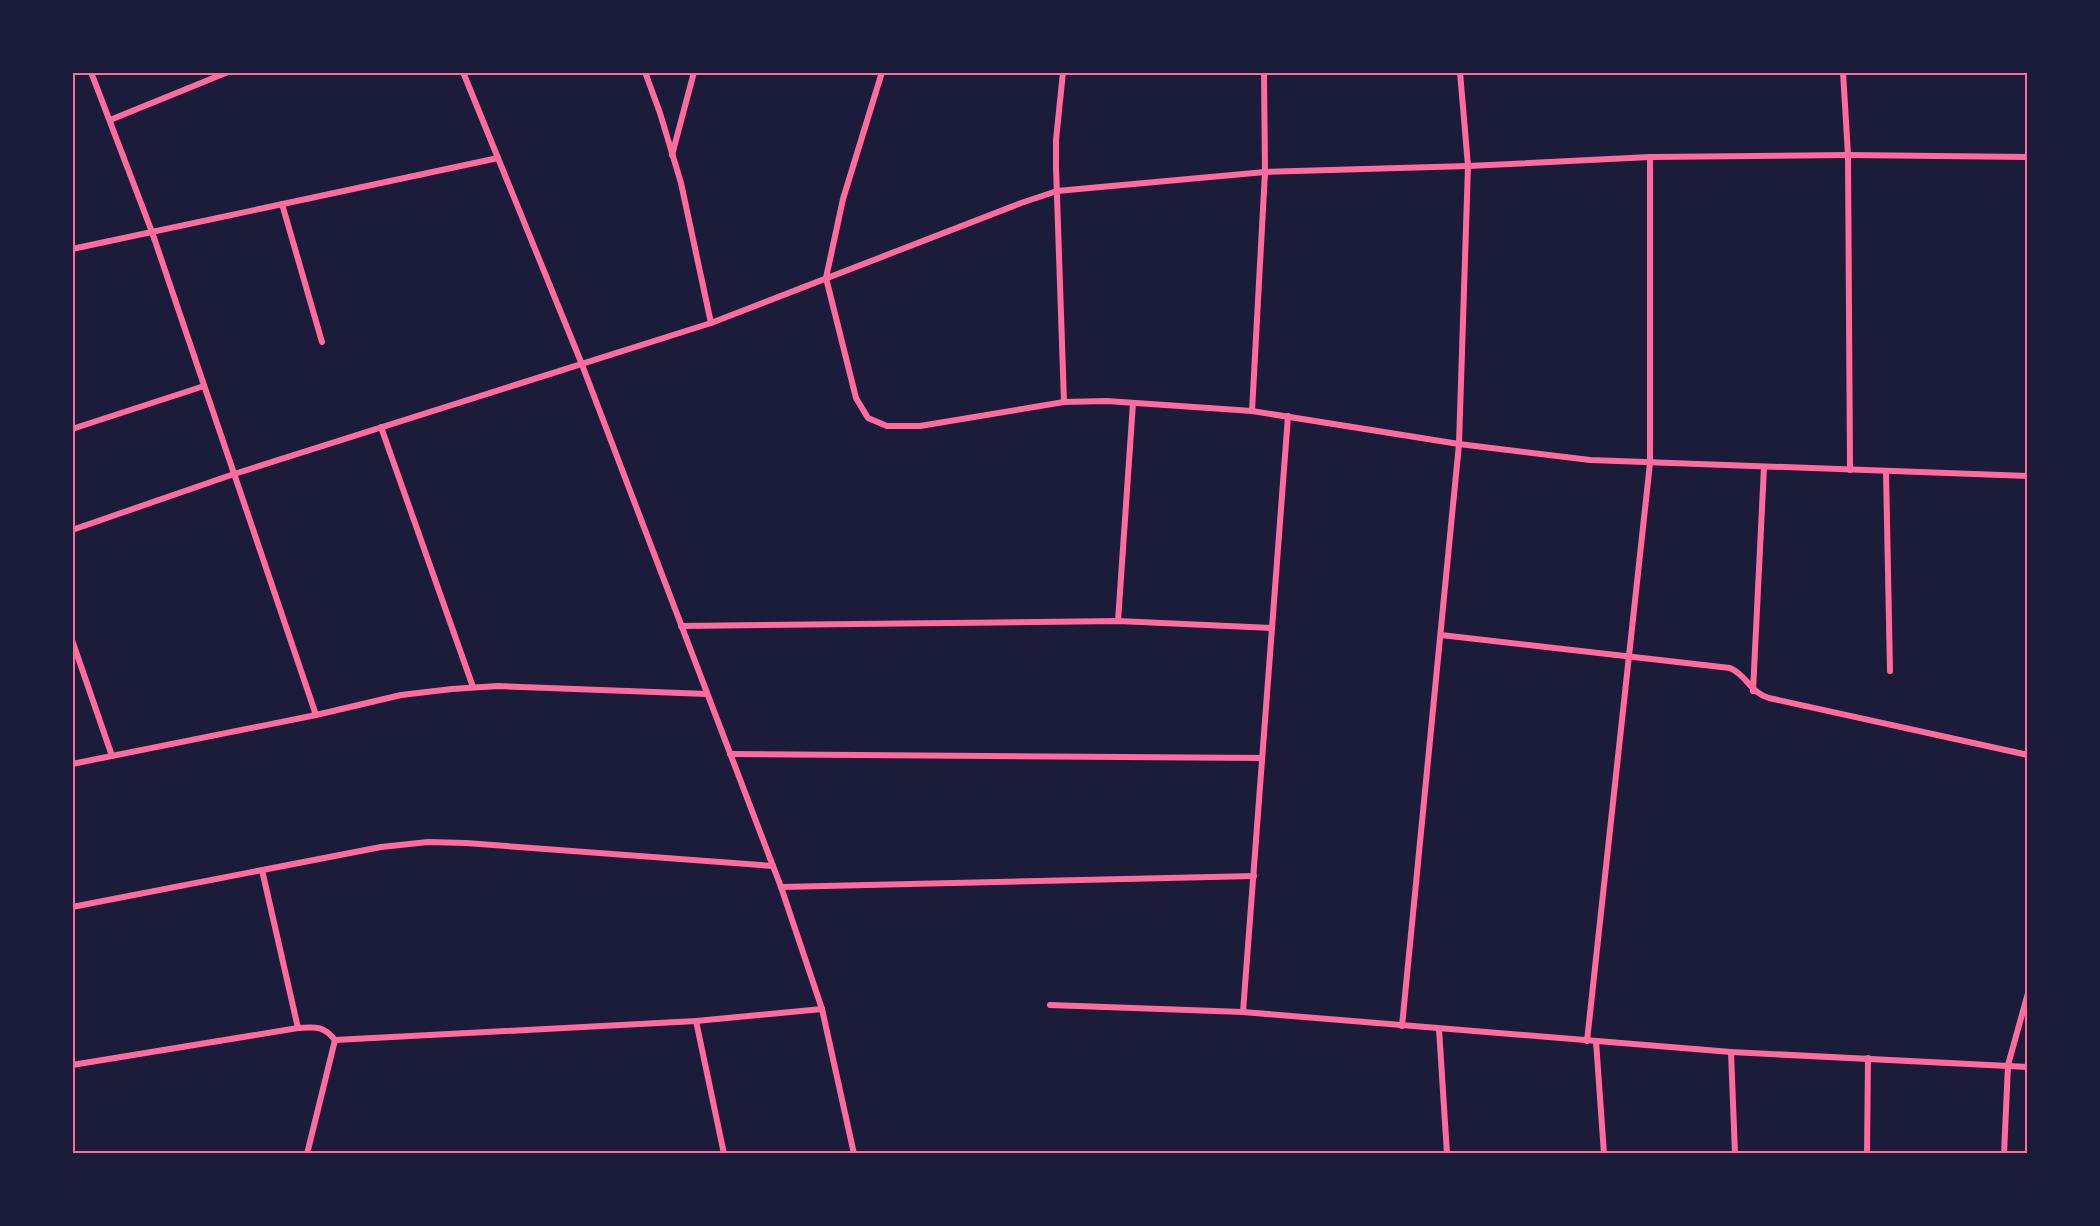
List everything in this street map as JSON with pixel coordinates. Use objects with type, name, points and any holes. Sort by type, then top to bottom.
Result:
[{"type":"street","points":[[92,72],[152,232],[316,715]]},
{"type":"street","points":[[110,120],[228,72]]},
{"type":"street","points":[[463,72],[581,362],[781,887],[822,1009],[854,1154]]},
{"type":"street","points":[[645,72],[681,183],[711,322]]},
{"type":"street","points":[[672,155],[694,72]]},
{"type":"street","points":[[882,72],[843,199],[826,278],[856,398],[868,418],[887,426],[920,426],[1064,402],[1107,401],[1252,411],[1459,444],[1590,460],[2028,476]]},
{"type":"street","points":[[1063,72],[1056,140],[1064,402]]},
{"type":"street","points":[[1252,411],[1266,172],[1264,72]]},
{"type":"street","points":[[1402,1026],[1459,444],[1468,166],[1460,72]]},
{"type":"street","points":[[1844,72],[1848,155],[1850,470]]},
{"type":"street","points":[[72,530],[234,474],[711,322],[1057,191],[1266,172],[1468,166],[1650,157],[1848,155],[2028,157]]},
{"type":"street","points":[[1587,1041],[1650,463],[1650,157]]},
{"type":"street","points":[[72,249],[498,158]]},
{"type":"street","points":[[282,204],[322,342]]},
{"type":"street","points":[[72,429],[204,386]]},
{"type":"street","points":[[1118,621],[1133,403]]},
{"type":"street","points":[[1243,1012],[1287,416]]},
{"type":"street","points":[[381,427],[473,687]]},
{"type":"street","points":[[1753,691],[1764,467]]},
{"type":"street","points":[[1886,471],[1890,671]]},
{"type":"street","points":[[681,626],[1118,621],[1272,628]]},
{"type":"street","points":[[1441,635],[1730,668],[1743,676],[1753,691],[1769,699],[2028,755]]},
{"type":"street","points":[[72,640],[112,756]]},
{"type":"street","points":[[72,764],[316,715],[401,695],[473,687],[707,694]]},
{"type":"street","points":[[730,754],[1262,758]]},
{"type":"street","points":[[72,907],[381,847],[428,842],[772,866]]},
{"type":"street","points":[[262,870],[298,1028]]},
{"type":"street","points":[[781,887],[1254,876]]},
{"type":"street","points":[[2004,1154],[2008,1065],[2028,993]]},
{"type":"street","points":[[1050,1005],[1243,1012],[1731,1052],[2028,1067]]},
{"type":"street","points":[[335,1040],[696,1021],[822,1009]]},
{"type":"street","points":[[696,1021],[724,1154]]},
{"type":"street","points":[[72,1065],[298,1028],[319,1027],[328,1031],[335,1040]]},
{"type":"street","points":[[1439,1029],[1447,1154]]},
{"type":"street","points":[[307,1154],[335,1040]]},
{"type":"street","points":[[1596,1041],[1604,1154]]},
{"type":"street","points":[[1731,1052],[1735,1154]]},
{"type":"street","points":[[1867,1154],[1868,1058]]}]
